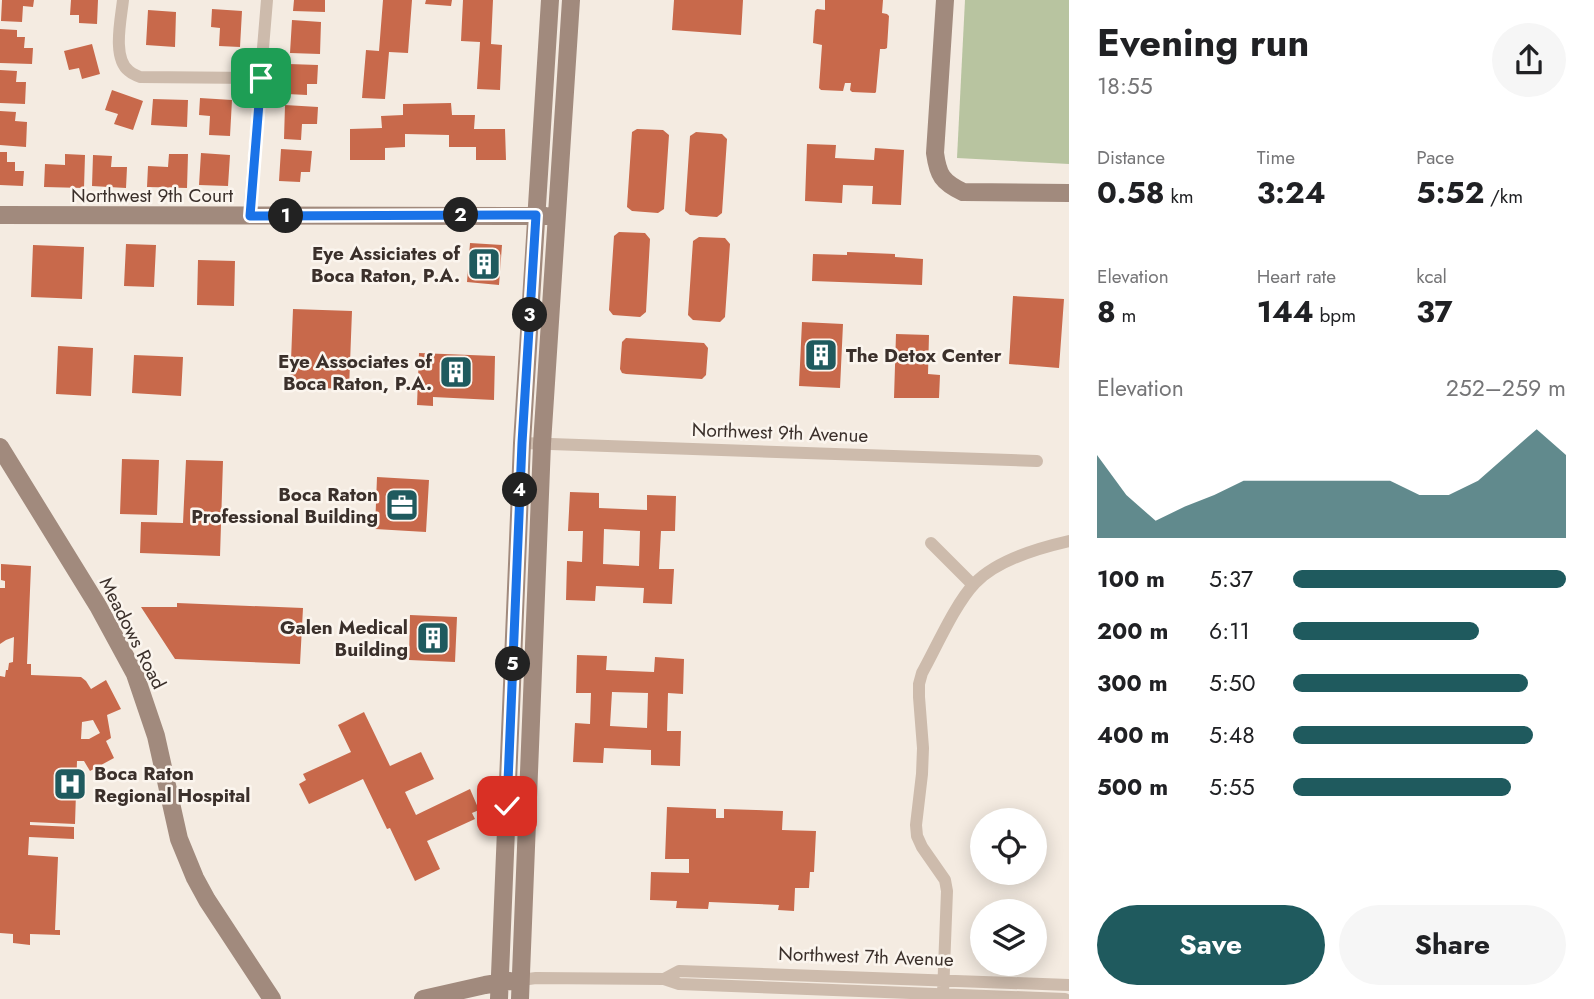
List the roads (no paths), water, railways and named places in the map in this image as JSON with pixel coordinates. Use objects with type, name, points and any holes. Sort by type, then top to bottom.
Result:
[{"type":"street","points":[[122,0],[119,48],[121,61],[128,71],[139,76],[261,78]]},
{"type":"street","points":[[250,216],[267,0]]},
{"type":"street","points":[[423,999],[499,991],[522,443],[550,0]]},
{"type":"street","points":[[520,999],[542,444],[571,0]]},
{"type":"street","points":[[945,0],[935,153],[937,170],[943,180],[963,192],[1069,193]]},
{"type":"street","name":"Northwest 9th Court","points":[[0,215],[556,217]]},
{"type":"street","name":"Northwest 9th Avenue","points":[[522,443],[1037,461]]},
{"type":"street","name":"Meadows Road","points":[[0,447],[98,606],[135,674],[156,736],[178,839],[207,900],[272,999]]},
{"type":"street","points":[[943,994],[947,891],[945,880],[922,847],[916,825],[922,774],[919,684],[922,673],[973,585],[1001,564],[1069,541]]},
{"type":"street","points":[[931,543],[973,585]]},
{"type":"street","name":"Northwest 7th Avenue","points":[[664,979],[679,971],[1069,985]]},
{"type":"street","name":"Northwest 7th Avenue","points":[[499,991],[521,980],[537,978],[664,979],[679,984],[1065,999]]},
{"type":"place","name":"Eye Assiciates of Boca Raton, P.A.","points":[[484,264]]},
{"type":"place","name":"The Detox Center","points":[[821,355]]},
{"type":"place","name":"Eye Associates of Boca Raton, P.A.","points":[[456,372]]},
{"type":"place","name":"Boca Raton Professional Building","points":[[402,505]]},
{"type":"place","name":"Galen Medical Building","points":[[433,638]]},
{"type":"place","name":"Boca Raton Regional Hospital","points":[[70,784]]}]
